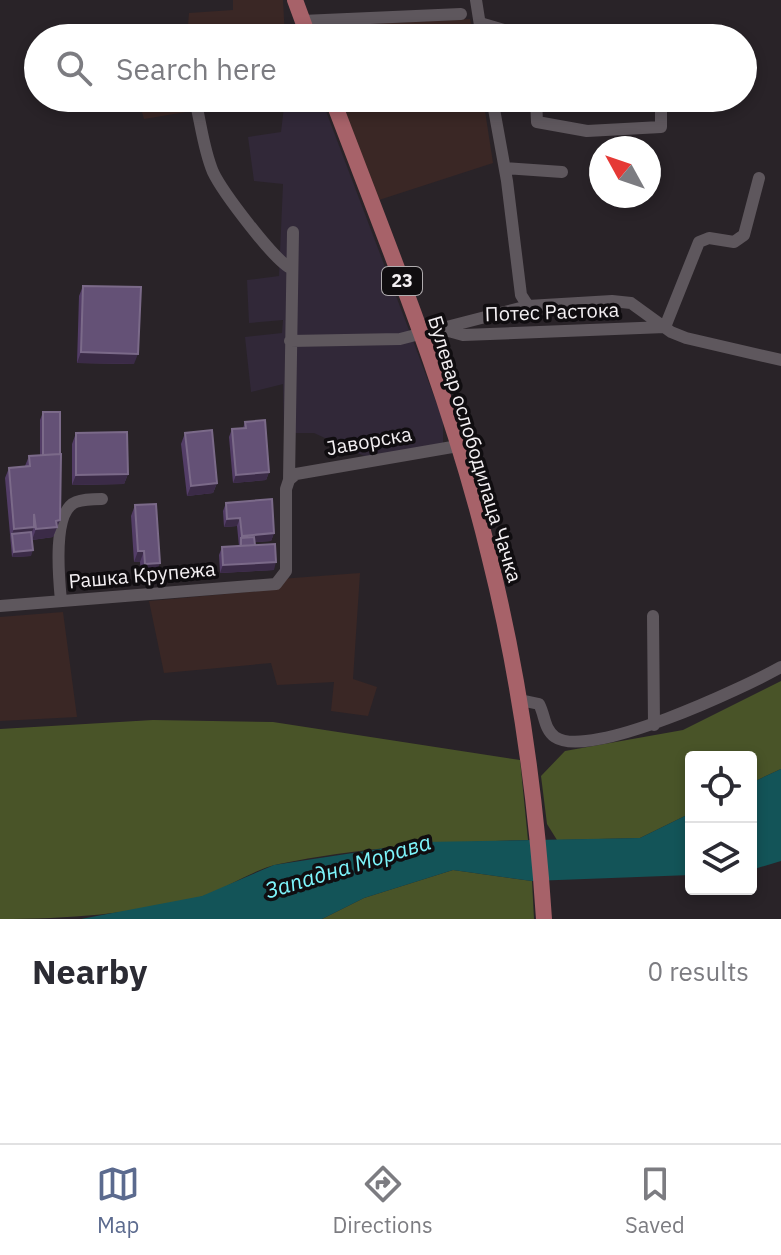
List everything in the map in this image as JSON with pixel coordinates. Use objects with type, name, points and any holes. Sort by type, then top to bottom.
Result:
[{"type":"main road","points":[[295,0],[303,24]]},
{"type":"main road","name":"Булевар ослободилаца Чачка","points":[[337,112],[421,333],[490,556],[520,700],[544,919]]},
{"type":"street","points":[[476,0],[480,23],[483,24]]},
{"type":"street","points":[[302,21],[461,14]]},
{"type":"street","points":[[198,112],[217,179],[270,252],[281,264],[292,269]]},
{"type":"street","name":"Потес Растока","points":[[495,112],[505,168],[514,257],[521,295],[528,306]]},
{"type":"street","points":[[537,112],[537,122],[587,131],[661,127],[661,112]]},
{"type":"street","points":[[505,168],[562,172]]},
{"type":"street","points":[[665,327],[699,242],[709,238],[737,242],[744,235],[759,178]]},
{"type":"street","points":[[289,480],[293,232]]},
{"type":"street","name":"Потес Растока","points":[[421,333],[528,306],[631,303],[686,338],[781,360]]},
{"type":"street","name":"Потес Растока","points":[[442,329],[463,335],[665,327]]},
{"type":"street","points":[[290,341],[400,339],[421,333]]},
{"type":"street","name":"Јаворска","points":[[289,480],[296,474],[458,446]]},
{"type":"street","name":"Рашка Крупежа","points":[[0,606],[276,584],[284,577],[289,480]]},
{"type":"street","points":[[61,601],[60,531],[66,511],[75,502],[102,499]]},
{"type":"street","points":[[653,616],[654,725]]},
{"type":"street","points":[[520,700],[539,704],[548,729],[556,738],[566,741],[654,725],[781,667]]},
{"type":"shaded area","points":[[233,0],[283,0],[284,24],[188,24],[189,13],[233,10]]},
{"type":"shaded area","points":[[470,19],[471,24],[369,24]]},
{"type":"shaded area","points":[[142,112],[186,112],[144,119]]},
{"type":"shaded area","points":[[283,112],[326,112],[443,420],[443,452],[375,461],[314,433],[284,433],[283,384],[251,392],[245,337],[282,333],[283,320],[249,323],[247,280],[279,276],[283,184],[254,181],[248,137],[281,132]]},
{"type":"shaded area","points":[[344,112],[485,112],[493,163],[379,200]]},
{"type":"shaded area","points":[[360,573],[353,679],[377,687],[368,716],[331,711],[334,682],[277,685],[271,663],[164,673],[149,601],[270,590],[280,579]]},
{"type":"shaded area","points":[[63,612],[77,717],[0,721],[0,617]]},
{"type":"green space","points":[[781,681],[781,769],[757,780],[757,751],[685,751],[685,816],[640,838],[557,840],[547,824],[541,776],[565,751],[683,730]]},
{"type":"green space","points":[[153,720],[273,722],[520,760],[528,840],[434,844],[341,853],[279,864],[210,894],[150,908],[51,918],[0,919],[0,729]]},
{"type":"green space","points":[[453,870],[532,881],[534,919],[322,919],[364,898]]},
{"type":"water","points":[[781,769],[781,861],[757,868],[757,823],[757,780]]},
{"type":"water","name":"Западна Морава","points":[[685,816],[685,875],[532,881],[453,870],[364,898],[322,919],[81,919],[202,896],[274,865],[425,842],[640,838]]},
{"type":"building","points":[[83,286],[141,287],[138,354],[81,352]]},
{"type":"building","points":[[43,412],[60,412],[60,454],[43,455]]},
{"type":"building","points":[[265,420],[269,472],[236,475],[232,429],[246,428],[245,422]]},
{"type":"building","points":[[212,430],[217,483],[191,486],[185,433]]},
{"type":"building","points":[[127,432],[128,474],[76,475],[76,433]]},
{"type":"building","points":[[61,454],[60,520],[56,521],[57,527],[36,529],[34,514],[34,527],[14,529],[9,468],[30,466],[29,456]]},
{"type":"building","points":[[272,499],[274,533],[242,536],[240,518],[227,519],[226,503]]},
{"type":"building","points":[[156,504],[160,563],[145,564],[144,551],[138,551],[135,505]]},
{"type":"building","points":[[31,532],[33,550],[14,552],[12,534]]},
{"type":"building","points":[[254,537],[255,545],[241,546],[241,538]]},
{"type":"building","points":[[275,544],[276,562],[223,565],[222,547]]}]
